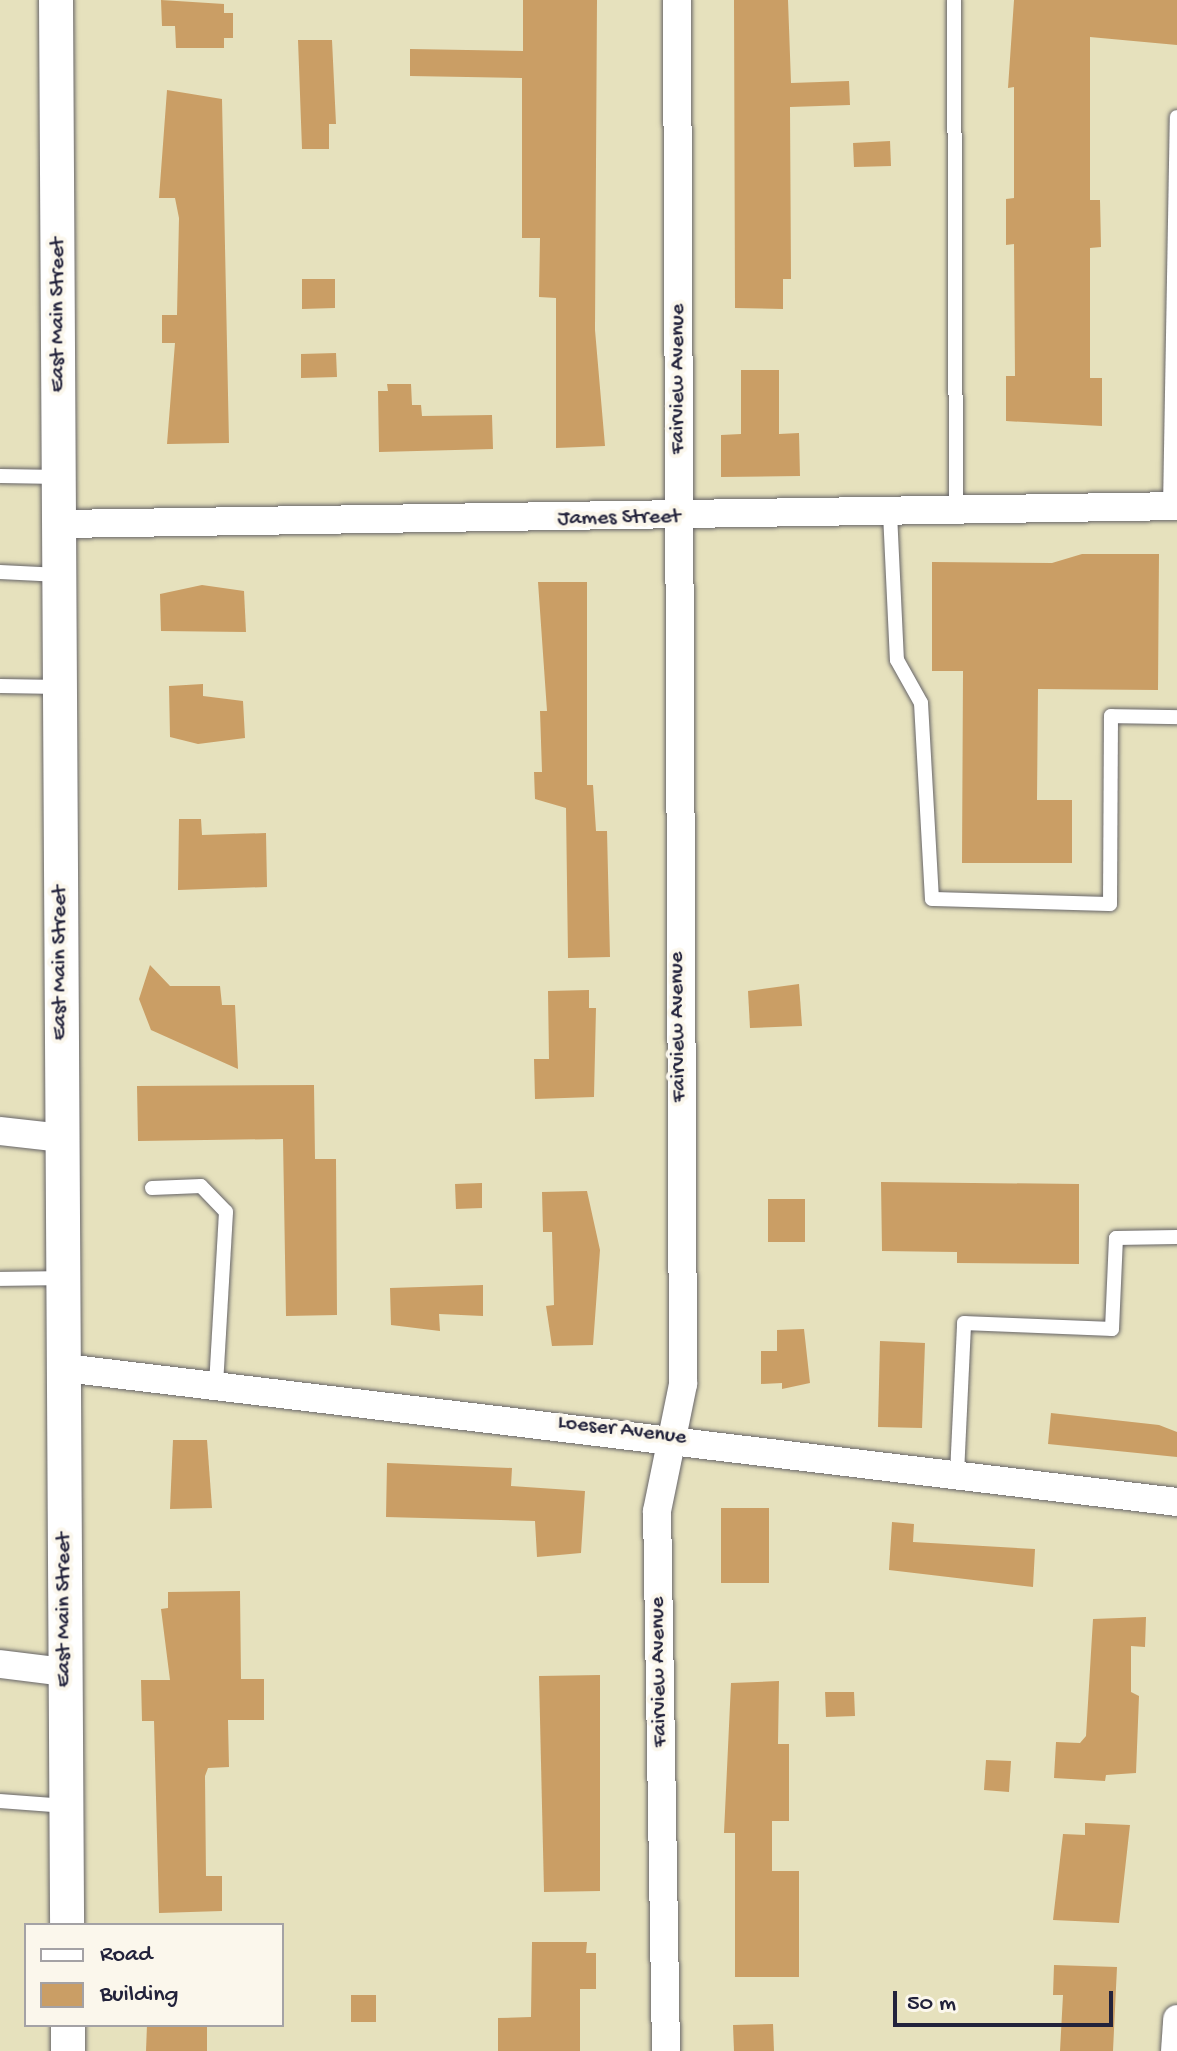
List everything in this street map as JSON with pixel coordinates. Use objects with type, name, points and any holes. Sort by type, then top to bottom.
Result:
[{"type":"street","name":"East Main Street","points":[[56,0],[67,1923]]},
{"type":"street","name":"Fairview Avenue","points":[[666,2051],[657,1511],[683,1384],[677,0]]},
{"type":"street","name":"James Street","points":[[61,524],[679,518],[1174,506]]},
{"type":"street","points":[[0,1131],[62,1138]]},
{"type":"street","name":"Loeser Avenue","points":[[65,1368],[672,1437],[1177,1502]]},
{"type":"street","points":[[0,1664],[64,1672]]},
{"type":"street","points":[[1175,2051],[1177,2019]]},
{"type":"street","points":[[68,2027],[68,2051]]},
{"type":"lane","points":[[954,0],[956,512]]},
{"type":"lane","points":[[1174,506],[1177,117]]},
{"type":"lane","points":[[0,476],[60,477]]},
{"type":"lane","points":[[890,513],[897,660],[921,703],[932,899],[1110,904],[1111,716],[1177,717]]},
{"type":"lane","points":[[0,572],[61,575]]},
{"type":"lane","points":[[0,686],[61,687]]},
{"type":"lane","points":[[152,1188],[201,1186],[226,1212],[216,1385]]},
{"type":"lane","points":[[957,1474],[964,1323],[1112,1329],[1116,1238],[1177,1237]]},
{"type":"lane","points":[[0,1279],[64,1278]]},
{"type":"lane","points":[[0,1801],[66,1806]]},
{"type":"building","points":[[161,0],[224,4],[224,13],[233,13],[233,38],[224,38],[224,48],[176,48],[175,26],[162,26]]},
{"type":"building","points":[[523,0],[597,0],[595,330],[605,446],[556,448],[556,298],[539,297],[540,238],[522,238],[522,78],[410,76],[410,49],[523,51]]},
{"type":"building","points":[[734,0],[788,0],[791,83],[849,81],[850,105],[790,107],[791,279],[783,279],[783,309],[735,308]]},
{"type":"building","points":[[1014,0],[1177,0],[1177,45],[1090,37],[1090,200],[1100,200],[1101,247],[1090,248],[1090,378],[1102,378],[1102,426],[1006,421],[1006,376],[1015,376],[1014,244],[1006,245],[1006,199],[1014,198],[1014,87],[1008,88]]},
{"type":"building","points":[[298,40],[332,40],[336,124],[329,124],[329,149],[302,149]]},
{"type":"building","points":[[167,90],[222,99],[229,443],[167,444],[175,343],[162,343],[162,315],[177,315],[179,218],[175,198],[159,198]]},
{"type":"building","points":[[890,141],[891,166],[854,167],[853,143]]},
{"type":"building","points":[[302,279],[335,279],[335,308],[302,309]]},
{"type":"building","points":[[336,353],[337,377],[301,378],[301,354]]},
{"type":"building","points":[[741,370],[779,370],[779,434],[799,433],[800,476],[721,477],[721,435],[741,434]]},
{"type":"building","points":[[387,384],[411,384],[412,405],[421,405],[422,416],[492,415],[493,449],[379,452],[378,391],[388,391]]},
{"type":"building","points":[[1082,554],[1159,554],[1158,690],[1038,689],[1037,800],[1072,800],[1072,863],[962,863],[963,671],[932,671],[932,562],[1052,563]]},
{"type":"building","points":[[538,582],[587,582],[587,785],[593,785],[596,831],[607,831],[610,957],[568,958],[566,808],[535,799],[534,772],[542,772],[540,711],[547,711]]},
{"type":"building","points":[[202,585],[244,591],[246,632],[161,631],[160,594]]},
{"type":"building","points":[[203,684],[203,696],[243,701],[245,738],[198,744],[170,737],[169,686]]},
{"type":"building","points":[[179,819],[201,819],[202,835],[266,833],[267,887],[178,890]]},
{"type":"building","points":[[150,965],[170,986],[220,986],[222,1005],[235,1005],[238,1069],[151,1030],[139,999]]},
{"type":"building","points":[[799,984],[802,1026],[750,1028],[748,991]]},
{"type":"building","points":[[589,990],[589,1008],[596,1008],[594,1097],[535,1099],[534,1059],[549,1059],[548,991]]},
{"type":"building","points":[[314,1085],[315,1159],[336,1159],[337,1315],[286,1316],[283,1139],[138,1141],[137,1086]]},
{"type":"building","points":[[881,1182],[1079,1184],[1079,1264],[957,1263],[957,1252],[882,1251]]},
{"type":"building","points":[[482,1183],[482,1208],[456,1209],[455,1184]]},
{"type":"building","points":[[587,1191],[600,1250],[593,1345],[552,1346],[546,1306],[554,1305],[552,1232],[543,1232],[542,1192]]},
{"type":"building","points":[[768,1199],[805,1199],[805,1242],[768,1242]]},
{"type":"building","points":[[483,1285],[483,1316],[439,1314],[440,1331],[391,1325],[390,1288]]},
{"type":"building","points":[[804,1329],[810,1383],[782,1389],[782,1383],[761,1384],[761,1351],[777,1351],[777,1330]]},
{"type":"building","points":[[880,1341],[925,1343],[922,1428],[878,1427]]},
{"type":"building","points":[[1051,1413],[1159,1425],[1177,1432],[1177,1457],[1048,1444]]},
{"type":"building","points":[[173,1440],[207,1440],[212,1508],[170,1509]]},
{"type":"building","points":[[387,1463],[512,1468],[511,1486],[585,1491],[581,1553],[537,1557],[535,1521],[386,1517]]},
{"type":"building","points":[[721,1508],[769,1508],[769,1583],[721,1583]]},
{"type":"building","points":[[892,1522],[914,1524],[913,1542],[1035,1549],[1033,1587],[889,1570]]},
{"type":"building","points":[[240,1591],[241,1679],[264,1679],[264,1720],[228,1720],[229,1767],[208,1768],[205,1776],[206,1876],[222,1876],[222,1911],[159,1913],[154,1721],[142,1721],[141,1680],[170,1680],[161,1609],[168,1608],[168,1592]]},
{"type":"building","points":[[1146,1617],[1145,1647],[1131,1646],[1131,1692],[1139,1696],[1136,1773],[1106,1775],[1105,1781],[1054,1778],[1056,1742],[1080,1743],[1086,1736],[1093,1619]]},
{"type":"building","points":[[600,1675],[600,1891],[544,1892],[539,1676]]},
{"type":"building","points":[[779,1681],[778,1744],[789,1744],[789,1821],[772,1821],[772,1871],[799,1871],[799,1977],[735,1977],[735,1833],[724,1833],[731,1683]]},
{"type":"building","points":[[825,1692],[854,1692],[855,1716],[826,1717]]},
{"type":"building","points":[[986,1760],[1011,1761],[1009,1792],[984,1790]]},
{"type":"building","points":[[1085,1823],[1130,1825],[1119,1923],[1053,1920],[1063,1834],[1085,1835]]},
{"type":"building","points":[[532,1942],[587,1942],[586,1953],[596,1953],[596,1989],[580,1989],[580,2051],[498,2051],[498,2018],[531,2017]]},
{"type":"building","points":[[1054,1965],[1117,1967],[1113,2051],[1060,2051],[1063,1995],[1053,1995]]},
{"type":"building","points":[[351,1995],[376,1995],[376,2022],[351,2022]]},
{"type":"building","points":[[773,2024],[774,2051],[734,2051],[733,2025]]},
{"type":"building","points":[[147,2027],[207,2027],[207,2051],[146,2051]]}]
